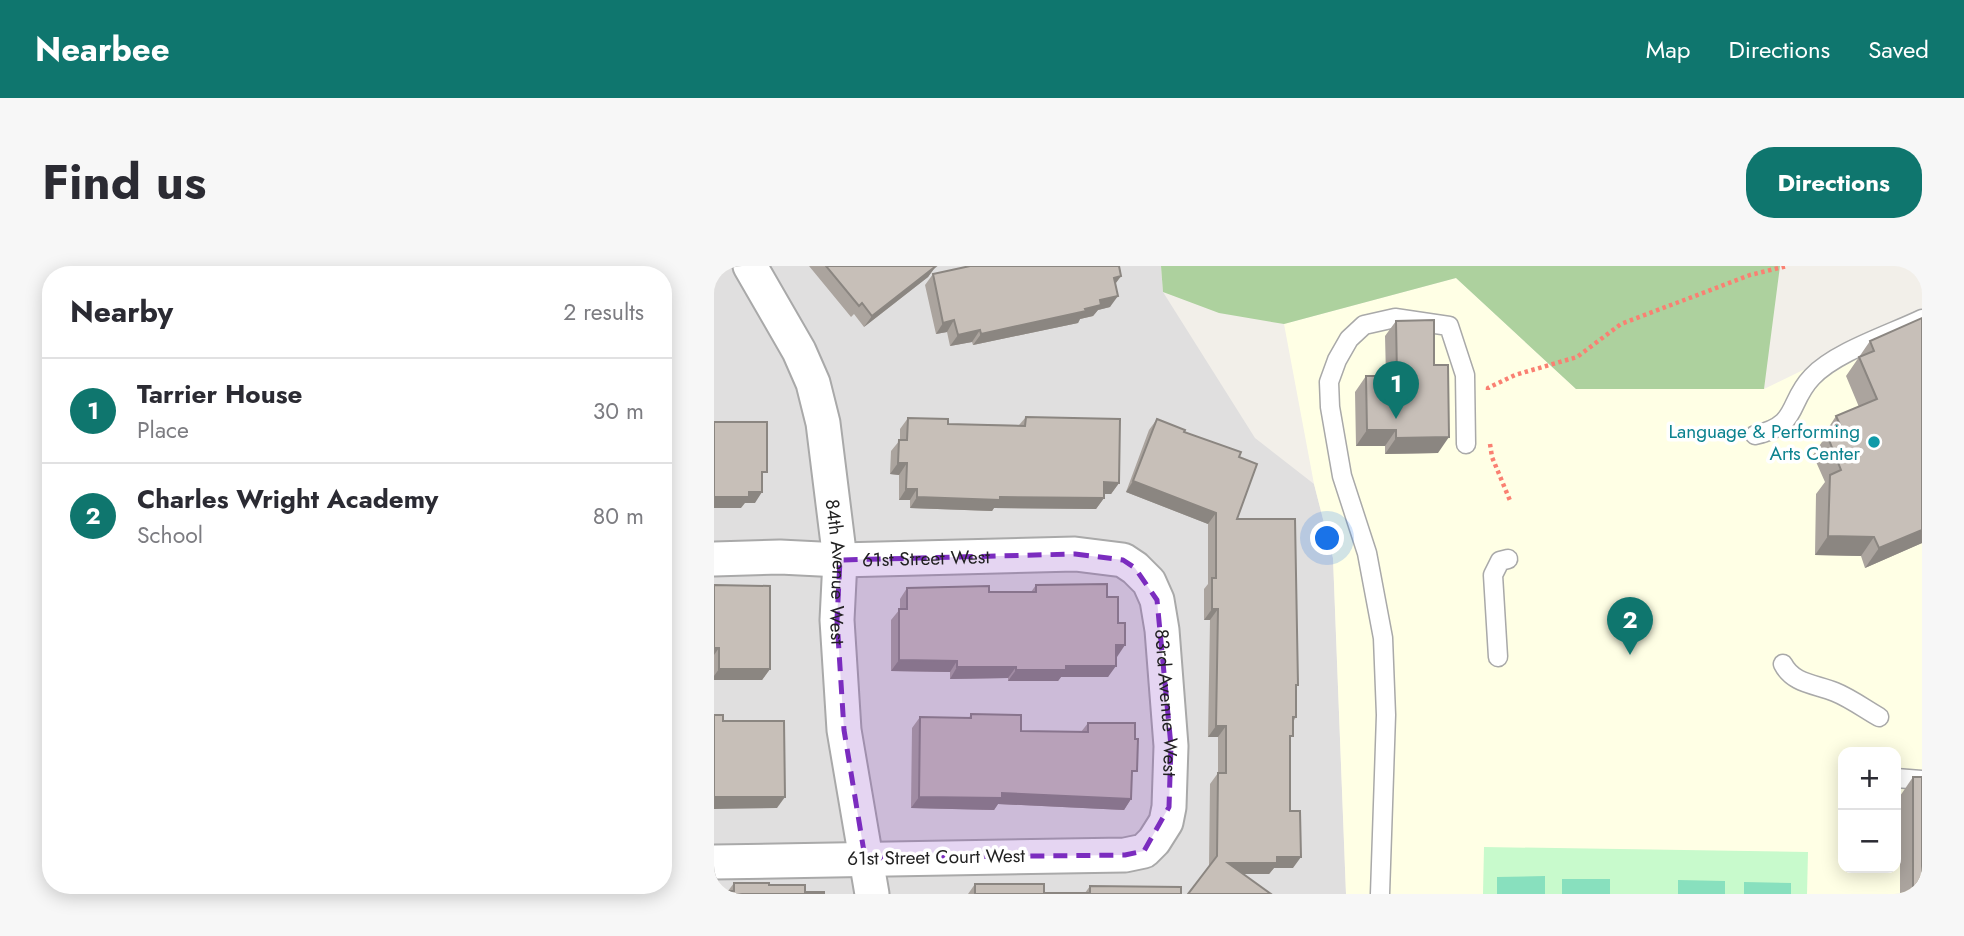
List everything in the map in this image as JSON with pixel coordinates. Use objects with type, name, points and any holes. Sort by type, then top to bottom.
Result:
[{"type":"street","name":"84th Avenue West","points":[[750,266],[800,351],[813,383],[823,423],[840,560],[836,620],[844,730],[872,894]]},
{"type":"street","name":"61st Street West","points":[[714,559],[780,557],[840,560],[1075,554],[1115,558],[1135,568]]},
{"type":"street","name":"83rd Avenue West","points":[[1135,568],[1149,582],[1157,600],[1162,630],[1171,746],[1169,807],[1166,821],[1154,841]]},
{"type":"street","name":"61st Street Court West","points":[[714,862],[1125,855],[1144,851],[1154,841]]},
{"type":"lane","points":[[1380,894],[1386,715],[1382,638],[1367,553],[1342,477],[1330,407],[1329,382],[1349,339],[1364,325],[1395,318],[1449,326],[1465,375],[1466,444]]},
{"type":"lane","points":[[1755,435],[1778,429],[1793,411],[1809,380],[1836,358],[1922,320]]},
{"type":"lane","points":[[1499,657],[1493,575],[1500,561],[1508,559]]},
{"type":"lane","points":[[1783,664],[1796,678],[1835,692],[1879,717]]},
{"type":"lane","points":[[1901,778],[1922,780]]},
{"type":"path","points":[[1488,402],[1488,388],[1515,375],[1577,357],[1621,324],[1750,275],[1787,266]]},
{"type":"path","points":[[1489,436],[1492,457],[1511,503]]},
{"type":"highlighted area","points":[[1075,554],[1123,560],[1135,568],[1157,600],[1171,746],[1169,807],[1144,851],[1125,855],[865,858],[844,730],[837,620],[840,560]]},
{"type":"shaded area","points":[[714,266],[1161,266],[1163,292],[1255,438],[1314,484],[1333,558],[1346,894],[714,894]]},
{"type":"shaded area","points":[[1456,278],[1576,389],[1764,389],[1922,312],[1922,894],[1346,894],[1333,558],[1314,484],[1284,324]]},
{"type":"green space","points":[[1161,266],[1780,266],[1764,389],[1576,389],[1456,278],[1284,324],[1219,313],[1163,292]]},
{"type":"green space","points":[[1484,847],[1808,852],[1807,894],[1483,894]]},
{"type":"green space","points":[[1545,876],[1545,894],[1497,894],[1497,877]]},
{"type":"green space","points":[[1562,879],[1610,879],[1610,894],[1562,894]]},
{"type":"green space","points":[[1678,880],[1725,881],[1725,894],[1678,894]]},
{"type":"green space","points":[[1744,882],[1791,883],[1791,894],[1744,894]]},
{"type":"building","points":[[826,266],[936,266],[872,316],[862,303],[859,306]]},
{"type":"building","points":[[970,266],[1119,266],[1121,276],[1114,278],[1118,296],[1100,300],[1101,305],[1085,309],[1086,311],[981,334],[980,330],[958,335],[954,320],[943,323],[933,274]]},
{"type":"building","name":"Language & Performing Arts Center","points":[[1922,318],[1922,530],[1879,548],[1874,537],[1828,536],[1830,475],[1841,470],[1827,435],[1842,429],[1836,416],[1877,399],[1859,357],[1874,351],[1870,341]]},
{"type":"building","points":[[1434,320],[1434,365],[1448,365],[1449,437],[1396,438],[1396,430],[1367,430],[1366,376],[1397,376],[1396,321]]},
{"type":"building","points":[[1026,417],[1120,419],[1119,483],[1104,482],[1104,498],[1000,497],[1000,500],[917,497],[917,489],[906,489],[907,463],[898,463],[899,440],[907,440],[908,418],[948,419],[948,424],[1025,426]]},
{"type":"building","points":[[1157,419],[1185,430],[1184,432],[1241,452],[1239,457],[1257,464],[1237,519],[1295,519],[1298,685],[1296,717],[1293,717],[1293,736],[1290,736],[1290,811],[1300,811],[1301,857],[1277,857],[1277,863],[1228,863],[1271,894],[1188,894],[1217,856],[1218,773],[1226,773],[1226,726],[1216,726],[1218,609],[1212,609],[1212,578],[1216,578],[1216,513],[1133,481]]},
{"type":"building","points":[[714,422],[767,422],[767,472],[762,472],[762,492],[749,492],[749,497],[714,497]]},
{"type":"building","points":[[1107,584],[1107,597],[1118,597],[1118,623],[1125,623],[1125,645],[1116,645],[1116,666],[1016,670],[1016,667],[957,667],[957,661],[899,660],[899,609],[907,609],[907,588],[989,586],[989,592],[1036,592],[1036,585]]},
{"type":"building","points":[[714,585],[770,586],[770,669],[719,669],[719,648],[714,648]]},
{"type":"building","points":[[971,714],[1021,715],[1021,731],[1088,732],[1088,723],[1135,723],[1135,739],[1138,739],[1137,771],[1132,771],[1131,799],[1002,793],[1002,798],[919,797],[920,717],[971,718]]},
{"type":"building","points":[[714,715],[723,715],[723,721],[784,721],[785,797],[714,797]]},
{"type":"building","points":[[1913,777],[1922,777],[1922,894],[1913,894]]},
{"type":"building","points":[[734,883],[805,885],[805,892],[824,894],[714,894],[714,891],[734,891]]},
{"type":"building","points":[[975,884],[1044,884],[1044,893],[1090,893],[1090,886],[1181,887],[1181,894],[975,894]]},
{"type":"place","name":"Tarrier House","points":[[1396,419]]},
{"type":"place","name":"Language & Performing Arts Center","points":[[1874,442]]},
{"type":"place","name":"Charles Wright Academy","points":[[1630,655]]}]
